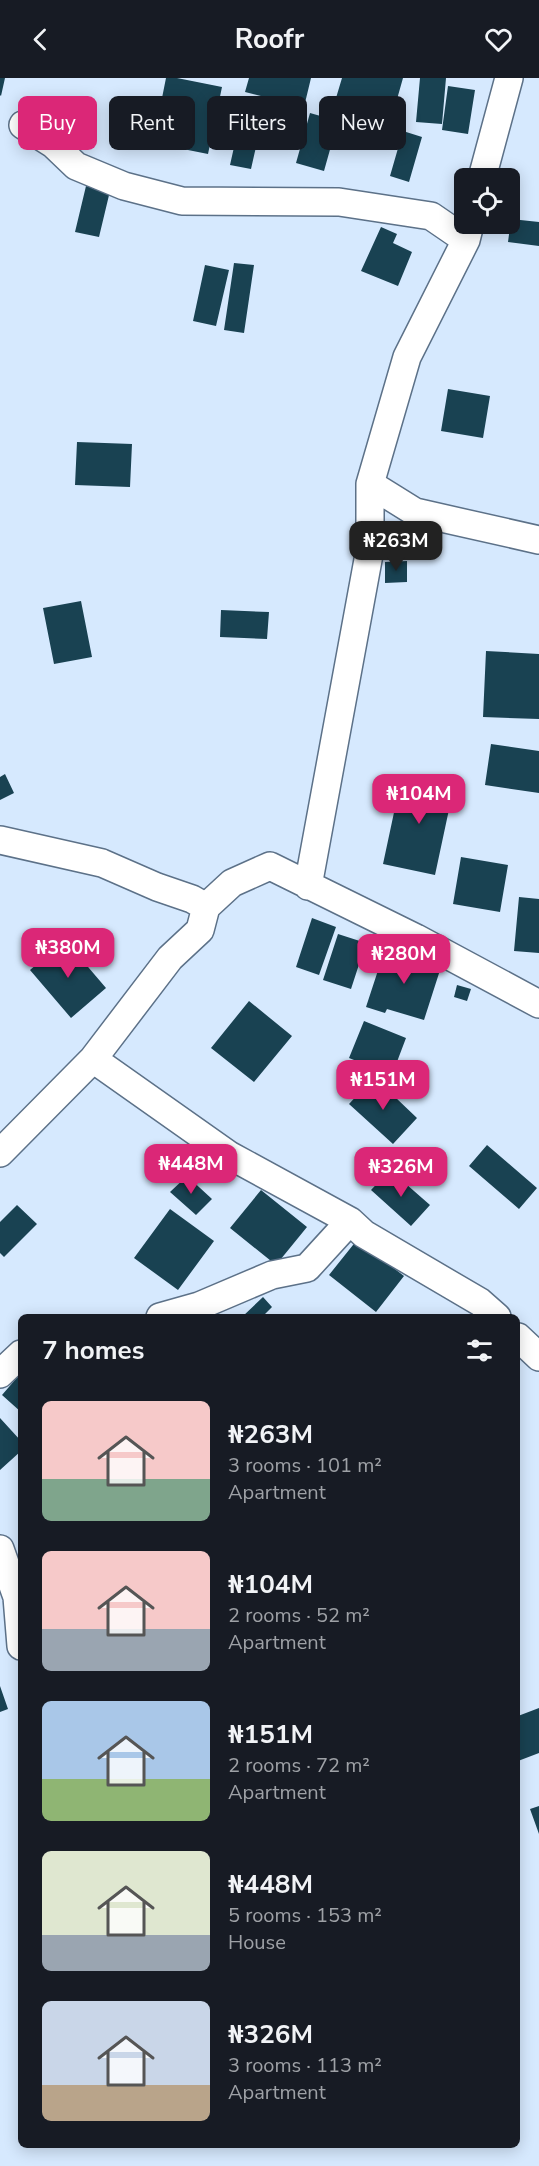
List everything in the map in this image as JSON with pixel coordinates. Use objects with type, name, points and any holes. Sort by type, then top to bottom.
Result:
[{"type":"street","points":[[485,168],[509,78]]},
{"type":"street","points":[[59,150],[76,166],[124,186],[182,201],[339,202],[431,216],[454,226]]},
{"type":"street","points":[[308,886],[370,549],[370,484],[407,357],[467,234]]},
{"type":"street","points":[[370,484],[415,512],[539,540]]},
{"type":"street","points":[[0,840],[102,863],[157,887],[192,899],[206,907]]},
{"type":"street","points":[[0,1153],[93,1059],[170,958],[200,930],[206,907],[232,883],[270,866],[416,938],[539,1004]]},
{"type":"street","points":[[93,1059],[228,1155],[350,1221],[364,1234],[480,1302],[494,1314]]},
{"type":"street","points":[[171,1314],[199,1306],[272,1275],[307,1268],[350,1221]]},
{"type":"street","points":[[520,1339],[539,1357]]},
{"type":"street","points":[[0,1374],[18,1357]]},
{"type":"street","points":[[0,1549],[17,1597],[18,1609]]},
{"type":"building","points":[[0,78],[5,78],[1,96],[0,95]]},
{"type":"building","points":[[166,78],[222,87],[220,96],[207,96],[208,154],[188,150],[195,150],[195,96],[162,96]]},
{"type":"building","points":[[249,78],[311,78],[307,96],[261,96],[245,92]]},
{"type":"building","points":[[342,78],[403,78],[398,96],[337,96]]},
{"type":"building","points":[[420,78],[446,78],[442,124],[416,122]]},
{"type":"building","points":[[448,86],[475,90],[468,134],[442,130]]},
{"type":"building","points":[[310,113],[319,116],[319,150],[330,150],[324,171],[296,163],[300,150],[307,150],[307,124]]},
{"type":"building","points":[[406,132],[422,137],[409,182],[390,176],[398,150],[406,150]]},
{"type":"building","points":[[233,150],[255,150],[251,169],[230,165]]},
{"type":"building","points":[[86,186],[110,191],[99,237],[75,232]]},
{"type":"building","points":[[520,220],[539,222],[539,246],[508,242],[509,234],[520,234]]},
{"type":"building","points":[[381,227],[397,234],[393,243],[412,252],[398,286],[361,271]]},
{"type":"building","points":[[234,263],[254,265],[244,333],[224,330]]},
{"type":"building","points":[[205,265],[229,270],[216,326],[193,321]]},
{"type":"building","points":[[448,389],[490,396],[483,438],[441,431]]},
{"type":"building","points":[[77,442],[132,444],[130,487],[75,485]]},
{"type":"building","points":[[407,561],[407,582],[385,583],[385,562]]},
{"type":"building","points":[[81,601],[92,657],[54,664],[43,608]]},
{"type":"building","points":[[221,610],[269,612],[267,639],[220,637]]},
{"type":"building","points":[[486,651],[539,654],[539,719],[483,717]]},
{"type":"building","points":[[491,744],[539,751],[539,793],[485,785]]},
{"type":"building","points":[[5,774],[14,793],[0,800],[0,777]]},
{"type":"building","points":[[402,775],[454,786],[435,875],[383,864]]},
{"type":"building","points":[[461,857],[508,865],[500,912],[453,904]]},
{"type":"building","points":[[519,897],[539,899],[539,953],[514,951]]},
{"type":"building","points":[[312,918],[336,927],[319,975],[296,967]]},
{"type":"building","points":[[338,934],[366,943],[351,989],[323,980]]},
{"type":"building","points":[[65,940],[106,988],[71,1018],[30,970]]},
{"type":"building","points":[[385,949],[441,967],[424,1020],[387,1009],[385,1013],[366,1007]]},
{"type":"building","points":[[457,985],[471,989],[467,1001],[454,997]]},
{"type":"building","points":[[249,1001],[292,1036],[254,1082],[211,1048]]},
{"type":"building","points":[[364,1021],[406,1038],[392,1075],[349,1058]]},
{"type":"building","points":[[374,1077],[417,1118],[393,1144],[349,1104]]},
{"type":"building","points":[[487,1145],[537,1188],[519,1209],[469,1166]]},
{"type":"building","points":[[390,1170],[430,1205],[411,1226],[371,1190]]},
{"type":"building","points":[[187,1176],[212,1199],[196,1215],[170,1192]]},
{"type":"building","points":[[261,1190],[307,1227],[276,1265],[230,1228]]},
{"type":"building","points":[[17,1205],[37,1224],[4,1257],[0,1253],[0,1222]]},
{"type":"building","points":[[170,1209],[214,1241],[178,1290],[134,1258]]},
{"type":"building","points":[[357,1240],[404,1276],[376,1312],[329,1275]]},
{"type":"building","points":[[263,1297],[272,1307],[265,1314],[245,1314]]},
{"type":"building","points":[[18,1376],[18,1409],[2,1395]]},
{"type":"building","points":[[0,1418],[18,1438],[18,1454],[0,1470]]},
{"type":"building","points":[[0,1686],[8,1709],[0,1712]]},
{"type":"building","points":[[539,1708],[539,1753],[520,1760],[520,1715]]},
{"type":"building","points":[[539,1806],[539,1834],[530,1809]]}]
